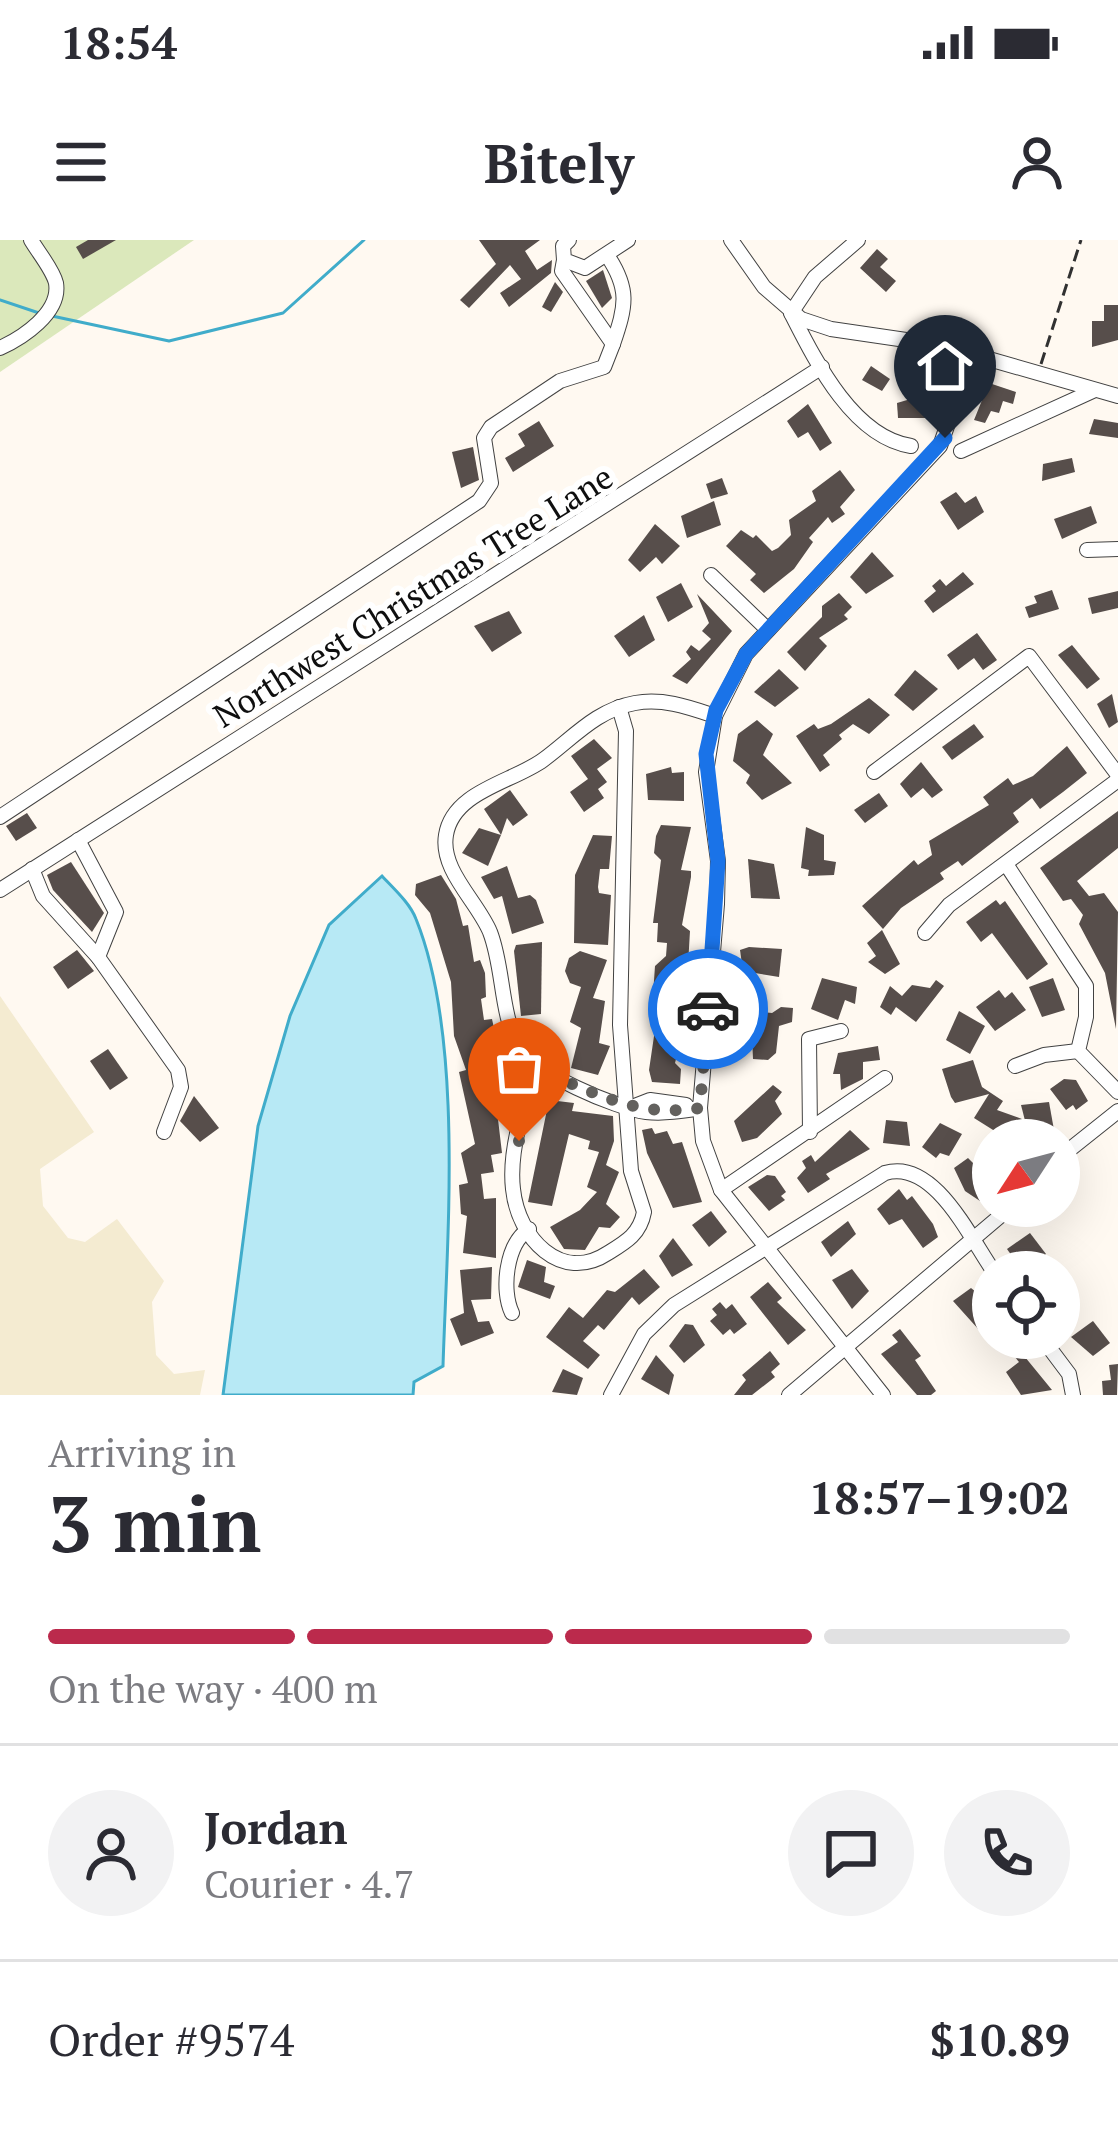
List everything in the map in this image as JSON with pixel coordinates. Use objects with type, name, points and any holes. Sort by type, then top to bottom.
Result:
[{"type":"street","points":[[0,348],[40,323],[50,304],[56,282],[31,240]]},
{"type":"street","points":[[569,240],[563,246],[562,271],[613,344]]},
{"type":"street","points":[[564,260],[585,268],[628,240]]},
{"type":"street","points":[[730,240],[791,313],[822,367],[871,431],[888,443],[911,446]]},
{"type":"street","points":[[791,313],[815,277],[858,240]]},
{"type":"street","points":[[0,817],[479,501],[491,483],[484,438],[491,427],[560,382],[604,367],[627,302],[624,280],[607,255]]},
{"type":"street","points":[[791,313],[831,329],[973,353],[1118,397]]},
{"type":"street","points":[[883,1395],[722,1190],[703,1141],[700,1108],[718,861],[706,772],[715,716],[738,666],[940,446],[973,353]]},
{"type":"street","name":"Northwest Christmas Tree Lane","points":[[0,890],[822,367]]},
{"type":"street","points":[[961,451],[1095,390]]},
{"type":"street","points":[[1087,550],[1118,549]]},
{"type":"street","points":[[711,574],[769,630]]},
{"type":"street","points":[[874,772],[1029,656],[1118,778],[949,904],[925,933]]},
{"type":"street","points":[[700,1108],[650,1113],[627,1108],[540,1071],[512,1030],[490,933],[447,859],[445,839],[452,817],[465,803],[537,764],[578,729],[620,707],[653,701],[715,716]]},
{"type":"street","points":[[540,1071],[525,1106],[512,1177],[515,1203],[550,1256],[575,1267],[594,1262],[634,1236],[644,1205],[631,1171],[620,1024],[626,731],[620,707]]},
{"type":"street","points":[[78,840],[116,912],[98,957]]},
{"type":"street","points":[[1006,864],[1069,953],[1086,986],[1086,1017],[1078,1051]]},
{"type":"street","points":[[32,869],[58,916],[98,957],[178,1070],[181,1087],[164,1132]]},
{"type":"street","points":[[810,1132],[809,1040],[841,1030]]},
{"type":"street","points":[[1015,1066],[1078,1051]]},
{"type":"street","points":[[1078,1051],[1117,1090]]},
{"type":"street","points":[[722,1190],[885,1078]]},
{"type":"street","points":[[1080,1141],[1118,1111]]},
{"type":"street","points":[[611,1395],[632,1352],[658,1319],[895,1170],[925,1178],[979,1251]]},
{"type":"street","points":[[789,1395],[987,1227]]},
{"type":"street","points":[[512,1313],[505,1292],[512,1255],[517,1239],[529,1229]]},
{"type":"street","points":[[1058,1359],[1069,1374],[1073,1395]]},
{"type":"path","points":[[1038,373],[1081,240]]},
{"type":"shaded area","points":[[0,996],[94,1132],[40,1169],[43,1206],[68,1238],[85,1242],[117,1219],[164,1281],[152,1302],[156,1355],[174,1374],[205,1370],[200,1395],[0,1395]]},
{"type":"green space","points":[[0,240],[194,240],[0,372]]},
{"type":"water","points":[[382,876],[416,919],[441,1021],[449,1139],[443,1366],[414,1382],[413,1395],[223,1395],[258,1126],[290,1016],[329,925]]},
{"type":"building","points":[[88,240],[116,240],[83,259],[76,247]]},
{"type":"building","points":[[479,240],[540,240],[525,251],[537,270],[552,260],[551,273],[509,307],[500,293],[521,279],[510,265],[469,308],[460,300],[496,264]]},
{"type":"building","points":[[877,249],[888,259],[880,267],[896,281],[886,292],[860,268]]},
{"type":"building","points":[[603,270],[612,298],[602,308],[586,281]]},
{"type":"building","points":[[555,282],[563,292],[551,312],[542,307]]},
{"type":"building","points":[[1104,305],[1118,305],[1118,340],[1092,347],[1092,321],[1104,321]]},
{"type":"building","points":[[871,366],[890,379],[882,391],[862,380]]},
{"type":"building","points":[[989,383],[1016,392],[1013,404],[1003,401],[999,413],[991,411],[985,423],[974,420]]},
{"type":"building","points":[[931,393],[938,398],[938,418],[898,418],[897,403]]},
{"type":"building","points":[[808,404],[832,443],[820,451],[808,432],[798,438],[787,421]]},
{"type":"building","points":[[1094,419],[1118,423],[1118,438],[1089,434]]},
{"type":"building","points":[[539,421],[554,446],[513,472],[505,458],[525,446],[518,434]]},
{"type":"building","points":[[473,447],[479,480],[461,488],[452,452]]},
{"type":"building","points":[[1072,458],[1075,472],[1042,481],[1043,464]]},
{"type":"building","points":[[840,470],[855,490],[840,507],[845,514],[832,523],[828,517],[809,538],[813,542],[794,569],[764,593],[750,580],[756,574],[726,546],[741,530],[753,538],[756,535],[772,551],[778,548],[791,535],[789,520],[816,501],[812,491]]},
{"type":"building","points":[[722,478],[728,494],[711,499],[706,484]]},
{"type":"building","points":[[956,492],[965,503],[976,496],[984,512],[958,530],[940,502]]},
{"type":"building","points":[[714,501],[721,525],[687,538],[681,516]]},
{"type":"building","points":[[1091,506],[1097,523],[1062,539],[1054,519]]},
{"type":"building","points":[[655,524],[680,546],[662,564],[656,557],[640,572],[628,560]]},
{"type":"building","points":[[872,552],[894,576],[866,594],[850,577]]},
{"type":"building","points":[[963,572],[974,584],[933,613],[924,601],[936,591],[932,586],[940,579],[946,586]]},
{"type":"building","points":[[681,583],[693,607],[668,622],[656,597]]},
{"type":"building","points":[[1052,590],[1059,609],[1029,618],[1025,607],[1037,603],[1034,596]]},
{"type":"building","points":[[1118,591],[1118,608],[1092,614],[1088,598]]},
{"type":"building","points":[[839,593],[852,607],[844,615],[848,619],[819,638],[827,646],[805,671],[787,652],[822,617],[822,606]]},
{"type":"building","points":[[697,594],[732,631],[687,684],[672,676],[691,659],[686,652],[691,645],[699,651],[711,639],[702,631],[709,623]]},
{"type":"building","points":[[509,611],[522,633],[492,652],[474,626]]},
{"type":"building","points":[[644,615],[655,640],[629,657],[614,636]]},
{"type":"building","points":[[977,633],[997,660],[983,670],[974,658],[958,670],[947,655]]},
{"type":"building","points":[[1072,645],[1100,679],[1087,689],[1058,655]]},
{"type":"building","points":[[779,669],[799,688],[775,707],[754,692]]},
{"type":"building","points":[[915,670],[938,689],[913,711],[894,695]]},
{"type":"building","points":[[1112,694],[1118,722],[1109,728],[1097,704]]},
{"type":"building","points":[[869,698],[890,715],[869,734],[853,724],[839,735],[842,739],[823,755],[830,765],[820,772],[796,736],[814,724],[818,729],[831,724]]},
{"type":"building","points":[[757,720],[773,734],[763,755],[792,783],[762,800],[746,783],[750,775],[733,761],[738,734]]},
{"type":"building","points":[[974,724],[984,737],[952,760],[942,747]]},
{"type":"building","points":[[594,739],[612,758],[597,769],[607,782],[598,789],[604,798],[584,812],[570,792],[588,779],[571,756]]},
{"type":"building","points":[[1067,746],[1087,773],[1063,792],[1040,809],[1032,798],[1013,813],[1019,822],[962,866],[958,861],[940,873],[944,879],[901,908],[883,929],[862,906],[914,860],[918,865],[932,855],[929,841],[989,805],[983,797],[1008,778],[1013,785],[1033,776]]},
{"type":"building","points":[[921,762],[943,790],[932,798],[923,788],[911,798],[900,784]]},
{"type":"building","points":[[671,767],[672,773],[684,772],[684,801],[648,800],[646,774]]},
{"type":"building","points":[[510,790],[528,815],[513,826],[507,818],[501,835],[484,809]]},
{"type":"building","points":[[879,793],[888,806],[865,823],[854,810]]},
{"type":"building","points":[[1118,811],[1118,848],[1077,881],[1089,896],[1104,893],[1118,912],[1116,1029],[1105,973],[1079,924],[1083,915],[1071,899],[1063,901],[1040,868]]},
{"type":"building","points":[[27,813],[37,828],[16,841],[6,826]]},
{"type":"building","points":[[661,825],[691,827],[681,870],[691,871],[691,877],[682,925],[690,931],[687,982],[682,981],[686,1019],[675,1063],[681,1069],[680,1084],[652,1082],[649,1070],[663,996],[653,995],[655,966],[666,956],[667,943],[657,942],[658,923],[653,923],[661,860],[654,853]]},
{"type":"building","points":[[806,827],[824,835],[824,860],[836,862],[834,875],[808,876],[809,870],[801,868]]},
{"type":"building","points":[[479,828],[501,835],[488,866],[462,853]]},
{"type":"building","points":[[593,835],[612,836],[609,869],[600,869],[598,887],[599,893],[611,895],[608,945],[574,943],[575,875]]},
{"type":"building","points":[[748,859],[774,864],[780,899],[751,898]]},
{"type":"building","points":[[71,862],[104,913],[92,932],[53,890],[47,875]]},
{"type":"building","points":[[507,866],[518,898],[530,895],[536,900],[544,923],[512,934],[502,896],[494,899],[481,877]]},
{"type":"building","points":[[441,875],[456,899],[463,926],[468,925],[474,962],[480,960],[485,973],[484,1020],[492,1019],[495,1033],[490,1033],[492,1051],[481,1053],[490,1082],[501,1078],[505,1091],[495,1094],[502,1153],[491,1155],[494,1172],[481,1174],[484,1199],[496,1198],[496,1258],[463,1253],[467,1216],[461,1214],[459,1185],[468,1183],[461,1153],[475,1144],[459,1072],[466,1070],[454,1036],[451,982],[430,913],[415,895],[416,884]]},
{"type":"building","points":[[996,900],[1000,905],[1005,901],[1048,964],[1027,980],[992,933],[981,942],[966,922]]},
{"type":"building","points":[[882,930],[900,964],[885,974],[868,962],[876,956],[867,943]]},
{"type":"building","points":[[542,942],[541,1014],[521,1016],[514,951],[516,945]]},
{"type":"building","points":[[782,949],[779,977],[743,971],[740,950]]},
{"type":"building","points":[[77,950],[94,971],[68,989],[53,967]]},
{"type":"building","points":[[580,951],[607,960],[593,998],[605,1001],[599,1043],[610,1046],[598,1075],[571,1068],[581,1028],[570,1022],[581,987],[570,983],[565,971],[569,958]]},
{"type":"building","points":[[822,978],[857,987],[855,1004],[845,1000],[838,1020],[811,1009]]},
{"type":"building","points":[[1053,978],[1065,1010],[1042,1017],[1029,987]]},
{"type":"building","points":[[936,980],[944,986],[916,1022],[896,1007],[891,1015],[880,1007],[890,986],[902,996],[912,985],[930,988]]},
{"type":"building","points":[[999,990],[1005,998],[1012,992],[1026,1010],[995,1031],[976,1007]]},
{"type":"building","points":[[781,1007],[793,1008],[792,1022],[779,1026],[776,1053],[768,1060],[753,1059],[751,1011],[772,1013]]},
{"type":"building","points":[[959,1011],[985,1026],[970,1054],[946,1040]]},
{"type":"building","points":[[878,1046],[880,1060],[863,1062],[863,1079],[841,1090],[840,1074],[833,1074],[838,1053]]},
{"type":"building","points":[[108,1049],[128,1078],[110,1090],[90,1061]]},
{"type":"building","points":[[973,1060],[982,1087],[1003,1101],[997,1110],[1022,1119],[976,1119],[989,1094],[955,1103],[942,1069]]},
{"type":"building","points":[[1064,1079],[1076,1080],[1088,1101],[1076,1110],[1073,1105],[1066,1110],[1050,1089]]},
{"type":"building","points":[[773,1085],[782,1092],[775,1101],[782,1114],[757,1138],[742,1142],[734,1121]]},
{"type":"building","points":[[194,1096],[219,1128],[200,1142],[180,1121]]},
{"type":"building","points":[[549,1100],[574,1103],[572,1111],[613,1116],[614,1141],[606,1165],[619,1172],[606,1204],[620,1217],[610,1228],[599,1227],[585,1250],[564,1249],[550,1227],[580,1210],[597,1192],[587,1187],[599,1152],[588,1149],[590,1141],[569,1134],[552,1206],[528,1202]]},
{"type":"building","points":[[1049,1102],[1052,1119],[1025,1119],[1021,1105]]},
{"type":"building","points":[[886,1120],[907,1122],[910,1146],[883,1143]]},
{"type":"building","points":[[940,1123],[962,1134],[949,1156],[940,1153],[936,1158],[922,1147]]},
{"type":"building","points":[[652,1128],[655,1134],[667,1131],[673,1144],[682,1142],[702,1202],[673,1208],[647,1153],[642,1130]]},
{"type":"building","points":[[850,1130],[870,1149],[826,1174],[830,1179],[808,1193],[797,1178],[806,1168],[802,1161],[811,1155],[815,1162]]},
{"type":"building","points":[[968,1158],[972,1162],[972,1196],[965,1191],[954,1168]]},
{"type":"building","points":[[767,1175],[775,1176],[786,1192],[781,1196],[785,1200],[769,1211],[748,1187]]},
{"type":"building","points":[[899,1189],[907,1200],[912,1196],[933,1224],[938,1237],[923,1248],[902,1219],[889,1225],[877,1209]]},
{"type":"building","points":[[711,1211],[727,1232],[709,1247],[692,1225]]},
{"type":"building","points":[[848,1221],[856,1234],[831,1257],[821,1242]]},
{"type":"building","points":[[1030,1233],[1044,1251],[1008,1251]]},
{"type":"building","points":[[673,1238],[693,1265],[672,1277],[659,1256]]},
{"type":"building","points":[[527,1260],[546,1267],[544,1282],[555,1286],[550,1299],[518,1287]]},
{"type":"building","points":[[492,1267],[491,1299],[471,1300],[478,1322],[489,1321],[494,1333],[461,1346],[450,1319],[464,1313],[460,1270]]},
{"type":"building","points":[[644,1269],[660,1287],[639,1305],[632,1297],[604,1330],[598,1325],[583,1341],[600,1355],[588,1369],[546,1337],[569,1307],[583,1318],[607,1290],[615,1292]]},
{"type":"building","points":[[852,1269],[869,1291],[852,1309],[832,1280]]},
{"type":"building","points":[[768,1282],[782,1298],[777,1302],[806,1330],[788,1345],[750,1297]]},
{"type":"building","points":[[972,1289],[972,1322],[953,1301]]},
{"type":"building","points":[[720,1302],[726,1309],[732,1304],[747,1324],[734,1334],[730,1329],[723,1335],[710,1321],[717,1315],[712,1309]]},
{"type":"building","points":[[1093,1321],[1110,1343],[1093,1356],[1080,1345],[1080,1330]]},
{"type":"building","points":[[685,1324],[693,1325],[705,1345],[684,1363],[669,1346]]},
{"type":"building","points":[[900,1329],[921,1356],[915,1360],[936,1391],[931,1395],[917,1395],[881,1354],[898,1342],[892,1335]]},
{"type":"building","points":[[770,1351],[780,1364],[771,1372],[775,1377],[752,1395],[734,1395],[746,1380],[742,1375]]},
{"type":"building","points":[[656,1355],[674,1375],[669,1395],[641,1379]]},
{"type":"building","points":[[1016,1359],[1027,1359],[1052,1390],[1021,1395],[1006,1372],[1019,1362]]},
{"type":"building","points":[[1118,1364],[1117,1395],[1103,1395],[1102,1381],[1111,1380],[1109,1365]]},
{"type":"building","points":[[563,1369],[583,1378],[577,1395],[552,1392]]},
{"type":"waterway","points":[[52,316],[169,341],[283,313],[364,240]]},
{"type":"waterway","points":[[0,300],[42,314]]},
{"type":"way so far","points":[[519,1141],[525,1106],[540,1071],[627,1108],[650,1113],[700,1108],[708,1009]]},
{"type":"route","points":[[708,1009],[718,861],[706,754],[716,710],[746,654],[945,438]]}]
